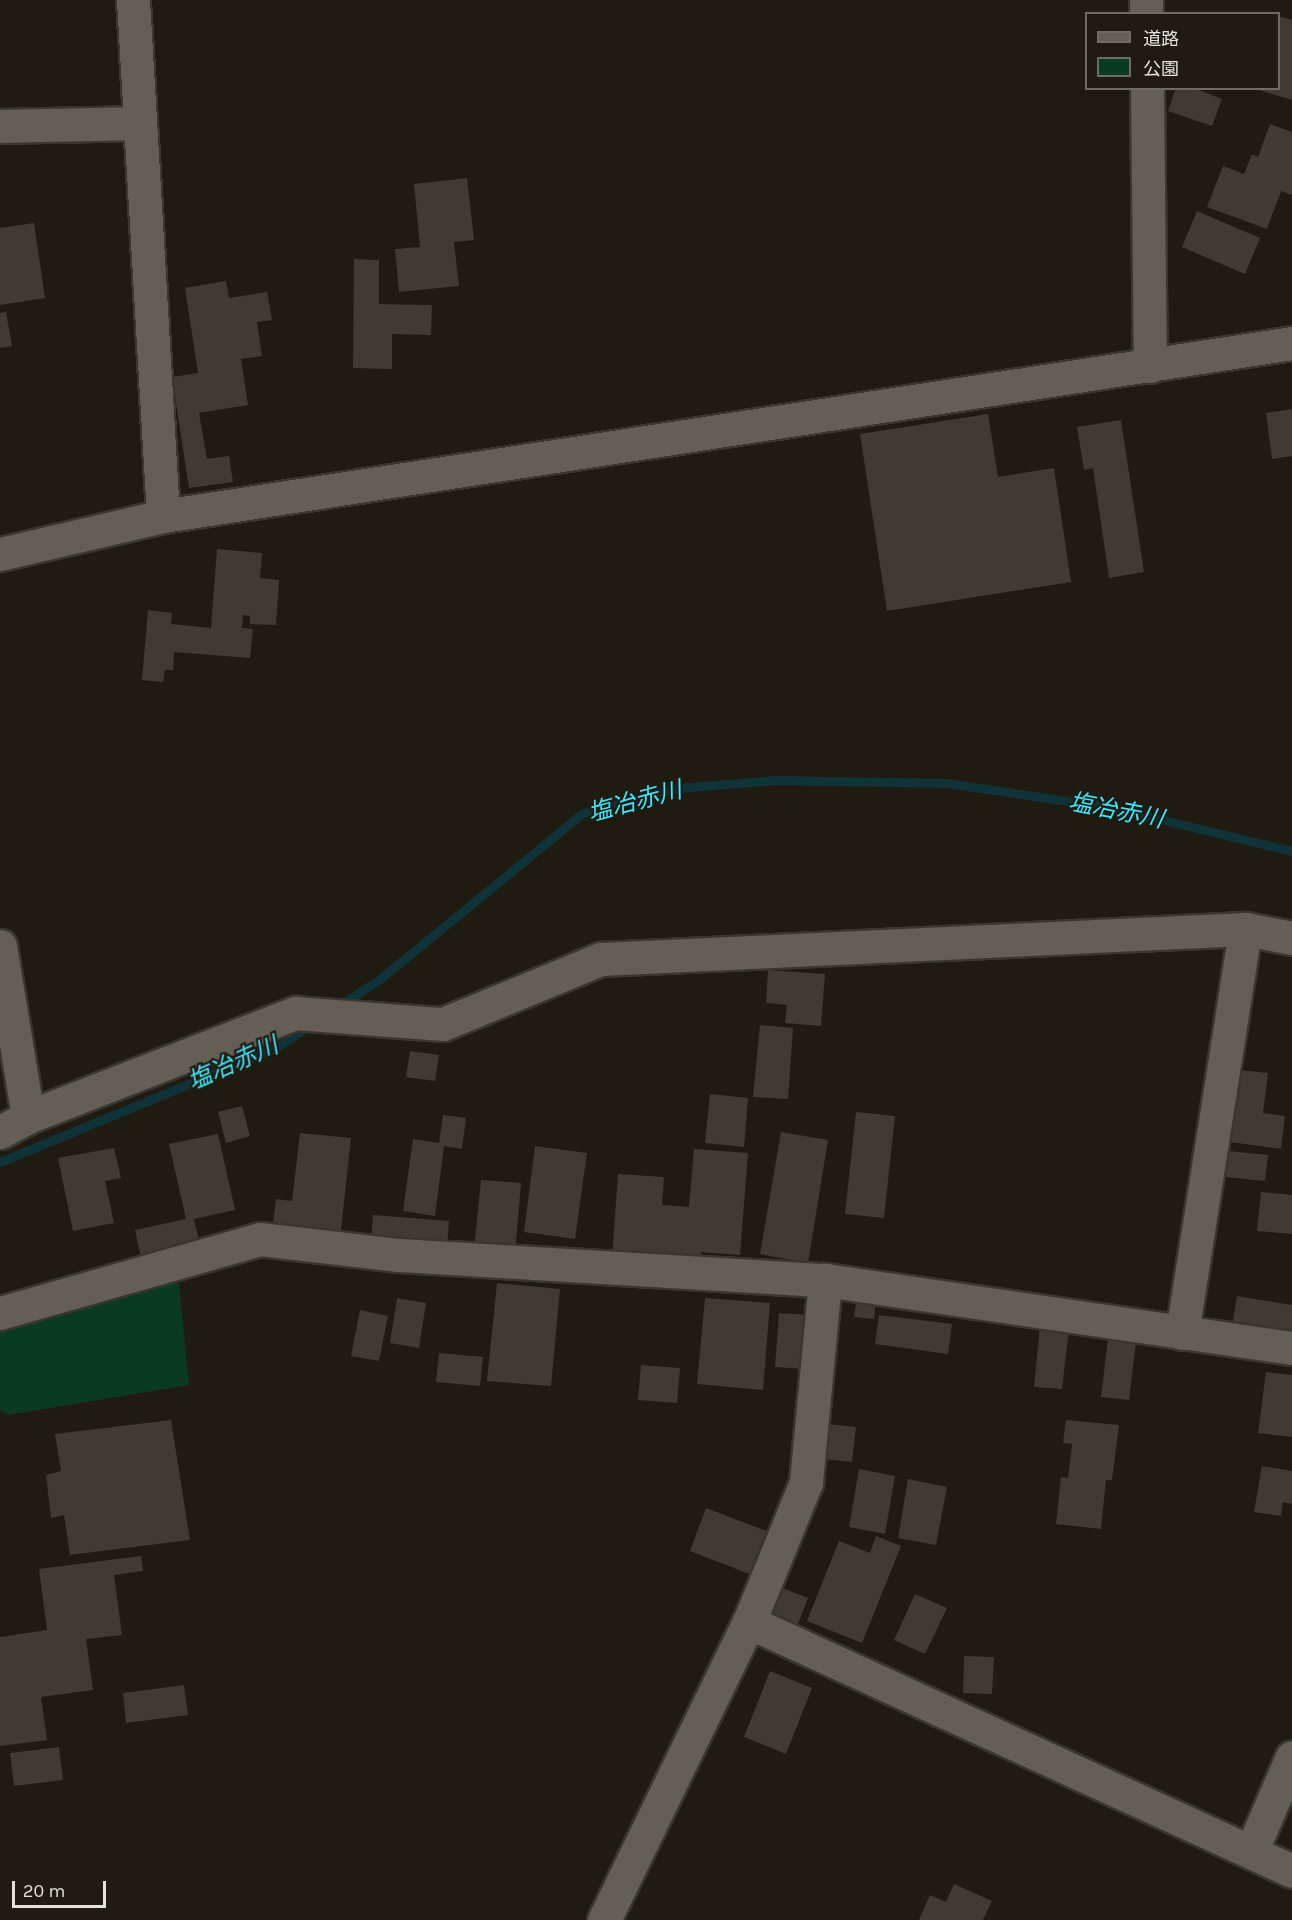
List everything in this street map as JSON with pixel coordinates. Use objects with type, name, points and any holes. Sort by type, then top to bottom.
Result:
[{"type":"street","points":[[133,0],[138,123],[163,516]]},
{"type":"street","points":[[1147,90],[1150,366]]},
{"type":"street","points":[[0,126],[138,123]]},
{"type":"street","points":[[0,554],[163,516],[1292,343]]},
{"type":"street","points":[[0,1132],[28,1117],[295,1013],[443,1024],[601,959],[1245,929],[1292,938]]},
{"type":"street","points":[[1182,1333],[1245,929]]},
{"type":"street","points":[[0,946],[28,1117]]},
{"type":"street","points":[[0,1313],[260,1239],[399,1255],[825,1280],[1292,1348]]},
{"type":"street","points":[[604,1920],[749,1622],[806,1482],[825,1280]]},
{"type":"street","points":[[749,1622],[1292,1871]]},
{"type":"street","points":[[1251,1852],[1292,1757]]},
{"type":"green space","points":[[178,1273],[189,1385],[8,1415],[0,1410],[0,1326]]},
{"type":"building","points":[[1280,17],[1292,20],[1292,100],[1259,90],[1280,90]]},
{"type":"building","points":[[1175,90],[1198,90],[1222,99],[1212,126],[1168,111]]},
{"type":"building","points":[[1270,124],[1292,132],[1292,195],[1281,191],[1267,229],[1207,207],[1223,166],[1244,174],[1252,154],[1258,157]]},
{"type":"building","points":[[467,178],[474,240],[454,242],[459,286],[399,292],[395,249],[420,247],[414,184]]},
{"type":"building","points":[[1197,211],[1260,238],[1245,274],[1182,247]]},
{"type":"building","points":[[34,223],[45,298],[0,305],[0,228]]},
{"type":"building","points":[[354,259],[379,260],[379,304],[432,305],[431,335],[392,334],[392,369],[353,368]]},
{"type":"building","points":[[226,281],[229,298],[267,292],[272,320],[257,322],[262,356],[241,359],[248,405],[199,413],[207,459],[229,456],[233,482],[189,488],[172,377],[198,373],[185,288]]},
{"type":"building","points":[[6,312],[12,346],[0,348],[0,313]]},
{"type":"building","points":[[1292,409],[1292,456],[1272,459],[1266,413]]},
{"type":"building","points":[[988,414],[998,477],[1054,468],[1071,582],[887,611],[860,434]]},
{"type":"building","points":[[1121,420],[1144,572],[1109,578],[1093,468],[1084,470],[1077,427]]},
{"type":"building","points":[[217,549],[262,553],[260,578],[279,580],[276,625],[250,624],[250,616],[243,615],[242,628],[253,629],[250,658],[174,652],[173,670],[165,670],[163,682],[142,680],[148,610],[172,613],[171,624],[211,628]]},
{"type":"building","points":[[768,970],[825,974],[821,1026],[785,1023],[787,1005],[766,1003]]},
{"type":"building","points":[[760,1025],[793,1028],[788,1099],[753,1097]]},
{"type":"building","points":[[410,1051],[439,1055],[435,1081],[406,1077]]},
{"type":"building","points":[[1239,1070],[1268,1073],[1263,1113],[1285,1116],[1281,1149],[1230,1142]]},
{"type":"building","points":[[710,1094],[748,1098],[744,1147],[705,1143]]},
{"type":"building","points":[[242,1106],[250,1136],[226,1143],[218,1112]]},
{"type":"building","points":[[856,1112],[895,1116],[884,1218],[845,1214]]},
{"type":"building","points":[[443,1115],[466,1118],[462,1149],[444,1146],[435,1216],[403,1211],[413,1139],[439,1143]]},
{"type":"building","points":[[781,1132],[828,1140],[808,1263],[760,1254]]},
{"type":"building","points":[[300,1133],[351,1138],[340,1239],[272,1232],[276,1199],[292,1201]]},
{"type":"building","points":[[218,1134],[235,1210],[194,1219],[201,1249],[142,1262],[135,1230],[186,1219],[169,1144]]},
{"type":"building","points":[[535,1146],[587,1153],[575,1239],[524,1232]]},
{"type":"building","points":[[114,1148],[121,1178],[105,1181],[114,1223],[73,1231],[58,1158]]},
{"type":"building","points":[[694,1149],[748,1153],[740,1255],[701,1252],[701,1265],[612,1258],[618,1174],[664,1177],[662,1205],[689,1207]]},
{"type":"building","points":[[1229,1151],[1268,1155],[1265,1181],[1226,1177]]},
{"type":"building","points":[[481,1180],[521,1183],[515,1253],[474,1249]]},
{"type":"building","points":[[1261,1192],[1292,1195],[1292,1234],[1257,1231]]},
{"type":"building","points":[[373,1215],[449,1221],[447,1248],[371,1242]]},
{"type":"building","points":[[497,1283],[560,1289],[551,1386],[487,1381]]},
{"type":"building","points":[[1237,1296],[1292,1305],[1292,1336],[1232,1326]]},
{"type":"building","points":[[857,1297],[876,1299],[874,1319],[854,1317]]},
{"type":"building","points":[[397,1298],[426,1303],[419,1348],[390,1343]]},
{"type":"building","points":[[705,1298],[770,1303],[763,1390],[697,1384]]},
{"type":"building","points":[[360,1310],[388,1316],[379,1361],[351,1356]]},
{"type":"building","points":[[779,1313],[808,1315],[804,1369],[775,1367]]},
{"type":"building","points":[[879,1315],[952,1324],[948,1354],[875,1344]]},
{"type":"building","points":[[1040,1326],[1069,1329],[1062,1389],[1034,1387]]},
{"type":"building","points":[[1108,1339],[1136,1342],[1129,1400],[1101,1397]]},
{"type":"building","points":[[439,1353],[483,1357],[480,1386],[436,1382]]},
{"type":"building","points":[[641,1365],[680,1368],[677,1403],[638,1400]]},
{"type":"building","points":[[1266,1372],[1292,1375],[1292,1437],[1258,1433]]},
{"type":"building","points":[[171,1420],[190,1540],[70,1555],[64,1515],[51,1518],[46,1475],[61,1471],[55,1434]]},
{"type":"building","points":[[1066,1420],[1119,1425],[1112,1480],[1106,1480],[1101,1529],[1056,1524],[1061,1477],[1068,1478],[1072,1444],[1063,1443]]},
{"type":"building","points":[[827,1424],[856,1427],[852,1462],[823,1459]]},
{"type":"building","points":[[1262,1466],[1292,1471],[1292,1504],[1283,1502],[1281,1516],[1254,1512]]},
{"type":"building","points":[[859,1469],[895,1476],[885,1534],[849,1527]]},
{"type":"building","points":[[908,1479],[947,1487],[936,1545],[898,1538]]},
{"type":"building","points":[[706,1508],[774,1534],[757,1577],[690,1551]]},
{"type":"building","points":[[876,1536],[901,1546],[862,1643],[807,1621],[839,1541],[870,1553]]},
{"type":"building","points":[[141,1556],[143,1571],[114,1575],[122,1635],[86,1639],[93,1690],[41,1697],[47,1740],[0,1746],[0,1637],[47,1630],[39,1569]]},
{"type":"building","points":[[782,1588],[808,1598],[798,1624],[772,1613]]},
{"type":"building","points":[[915,1594],[947,1608],[925,1654],[894,1640]]},
{"type":"building","points":[[964,1656],[994,1657],[992,1694],[963,1693]]},
{"type":"building","points":[[770,1671],[812,1688],[786,1754],[744,1737]]},
{"type":"building","points":[[184,1685],[188,1715],[126,1723],[123,1693]]},
{"type":"building","points":[[59,1747],[63,1780],[14,1786],[10,1753]]},
{"type":"building","points":[[954,1884],[992,1901],[983,1920],[919,1920],[930,1895],[946,1902]]},
{"type":"waterway","name":"塩冶赤川","points":[[339,1006],[380,979],[583,813],[679,788],[776,780],[947,783],[1114,808],[1292,851]]},
{"type":"waterway","name":"塩冶赤川","points":[[0,1162],[275,1048],[313,1024]]}]
